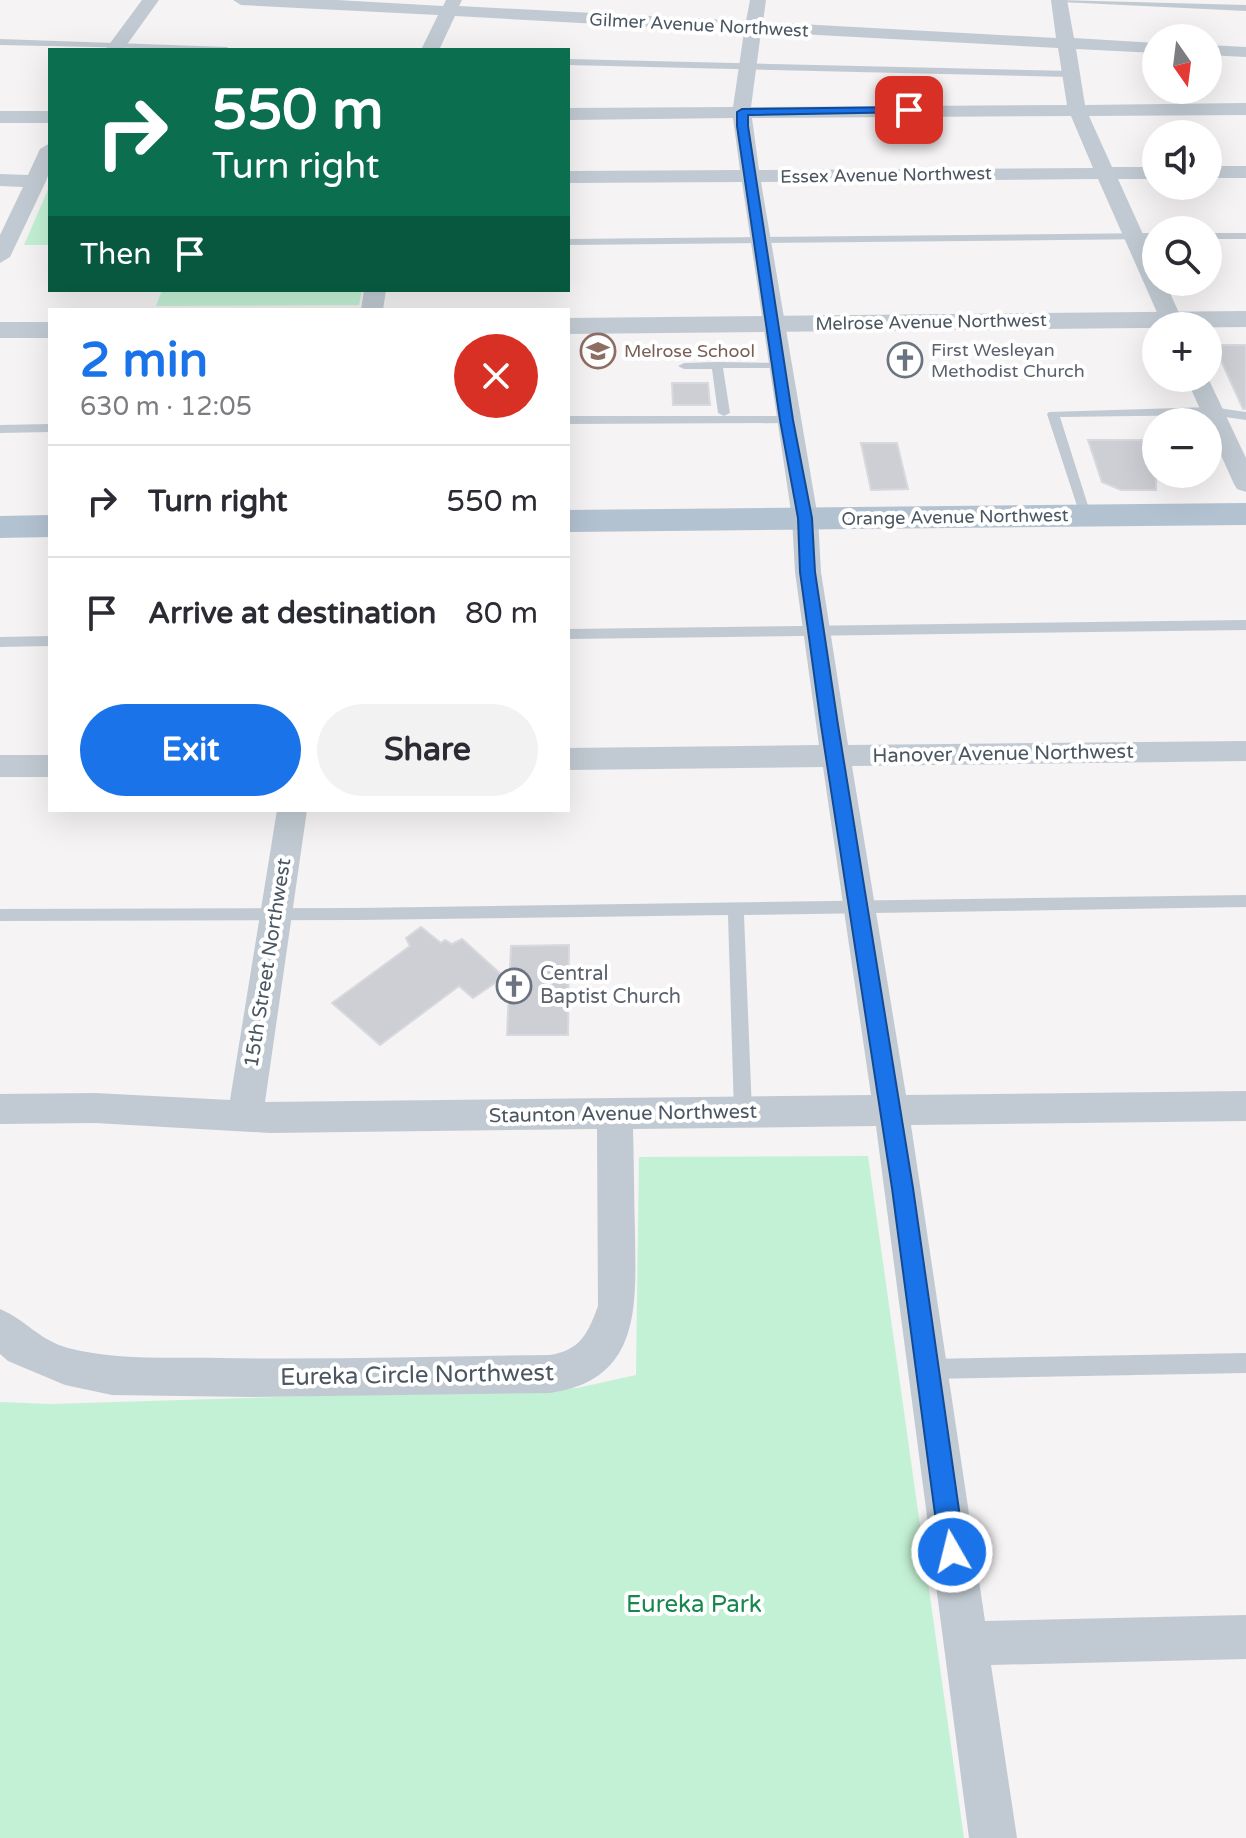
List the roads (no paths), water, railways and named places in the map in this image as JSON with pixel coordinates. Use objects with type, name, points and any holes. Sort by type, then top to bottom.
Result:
[{"type":"main road","name":"Orange Avenue Northwest","points":[[570,521],[1246,514]]},
{"type":"main road","points":[[0,527],[48,526]]},
{"type":"street","points":[[116,48],[151,0]]},
{"type":"street","name":"Gilmer Avenue Northwest","points":[[241,0],[451,5],[753,28],[1142,47]]},
{"type":"street","points":[[758,0],[742,112],[749,177],[805,518],[808,572],[834,757],[928,1369],[993,1838]]},
{"type":"street","points":[[1060,0],[1078,110],[1168,312]]},
{"type":"street","points":[[431,48],[451,5]]},
{"type":"street","points":[[1222,51],[1246,52]]},
{"type":"street","points":[[570,114],[1246,109]]},
{"type":"street","points":[[0,117],[48,117]]},
{"type":"street","points":[[0,257],[48,154]]},
{"type":"street","points":[[1222,172],[1246,172]]},
{"type":"street","name":"Essex Avenue Northwest","points":[[570,177],[1142,173]]},
{"type":"street","points":[[0,180],[36,181]]},
{"type":"street","name":"Melrose Avenue Northwest","points":[[1222,320],[1246,319]]},
{"type":"street","name":"Melrose Avenue Northwest","points":[[570,326],[1142,323]]},
{"type":"street","points":[[0,330],[48,330]]},
{"type":"street","points":[[1222,434],[1246,484]]},
{"type":"street","name":"Hanover Avenue Northwest","points":[[570,759],[1246,751]]},
{"type":"street","points":[[0,766],[48,766]]},
{"type":"street","name":"15th Street Northwest","points":[[246,1116],[254,1045],[292,812]]},
{"type":"street","name":"Staunton Avenue Northwest","points":[[0,1109],[95,1108],[246,1116],[1246,1106]]},
{"type":"street","name":"Eureka Circle Northwest","points":[[0,1328],[22,1348],[65,1366],[112,1376],[251,1378],[550,1374],[570,1371],[584,1364],[604,1343],[617,1306],[615,1114]]},
{"type":"street","points":[[965,1644],[1246,1637]]},
{"type":"lane","points":[[1060,0],[1246,8]]},
{"type":"lane","points":[[0,42],[116,48]]},
{"type":"lane","points":[[570,62],[1071,74]]},
{"type":"lane","points":[[1222,236],[1246,236]]},
{"type":"lane","points":[[570,242],[1142,237]]},
{"type":"lane","points":[[717,365],[724,413]]},
{"type":"lane","points":[[684,366],[778,365]]},
{"type":"lane","points":[[1085,515],[1053,414],[1142,412]]},
{"type":"lane","points":[[1222,413],[1246,416]]},
{"type":"lane","points":[[570,420],[787,420]]},
{"type":"lane","points":[[0,429],[48,428]]},
{"type":"lane","points":[[570,634],[1246,625]]},
{"type":"lane","points":[[0,642],[48,641]]},
{"type":"lane","points":[[0,915],[275,915],[1246,901]]},
{"type":"lane","points":[[736,908],[743,1112]]},
{"type":"lane","points":[[928,1369],[1246,1363]]},
{"type":"place","name":"Melrose School","points":[[598,351]]},
{"type":"place","name":"First Wesleyan Methodist Church","points":[[905,360]]},
{"type":"place","name":"Central Baptist Church","points":[[514,986]]},
{"type":"park label","name":"Eureka Park","points":[[694,1604]]}]
